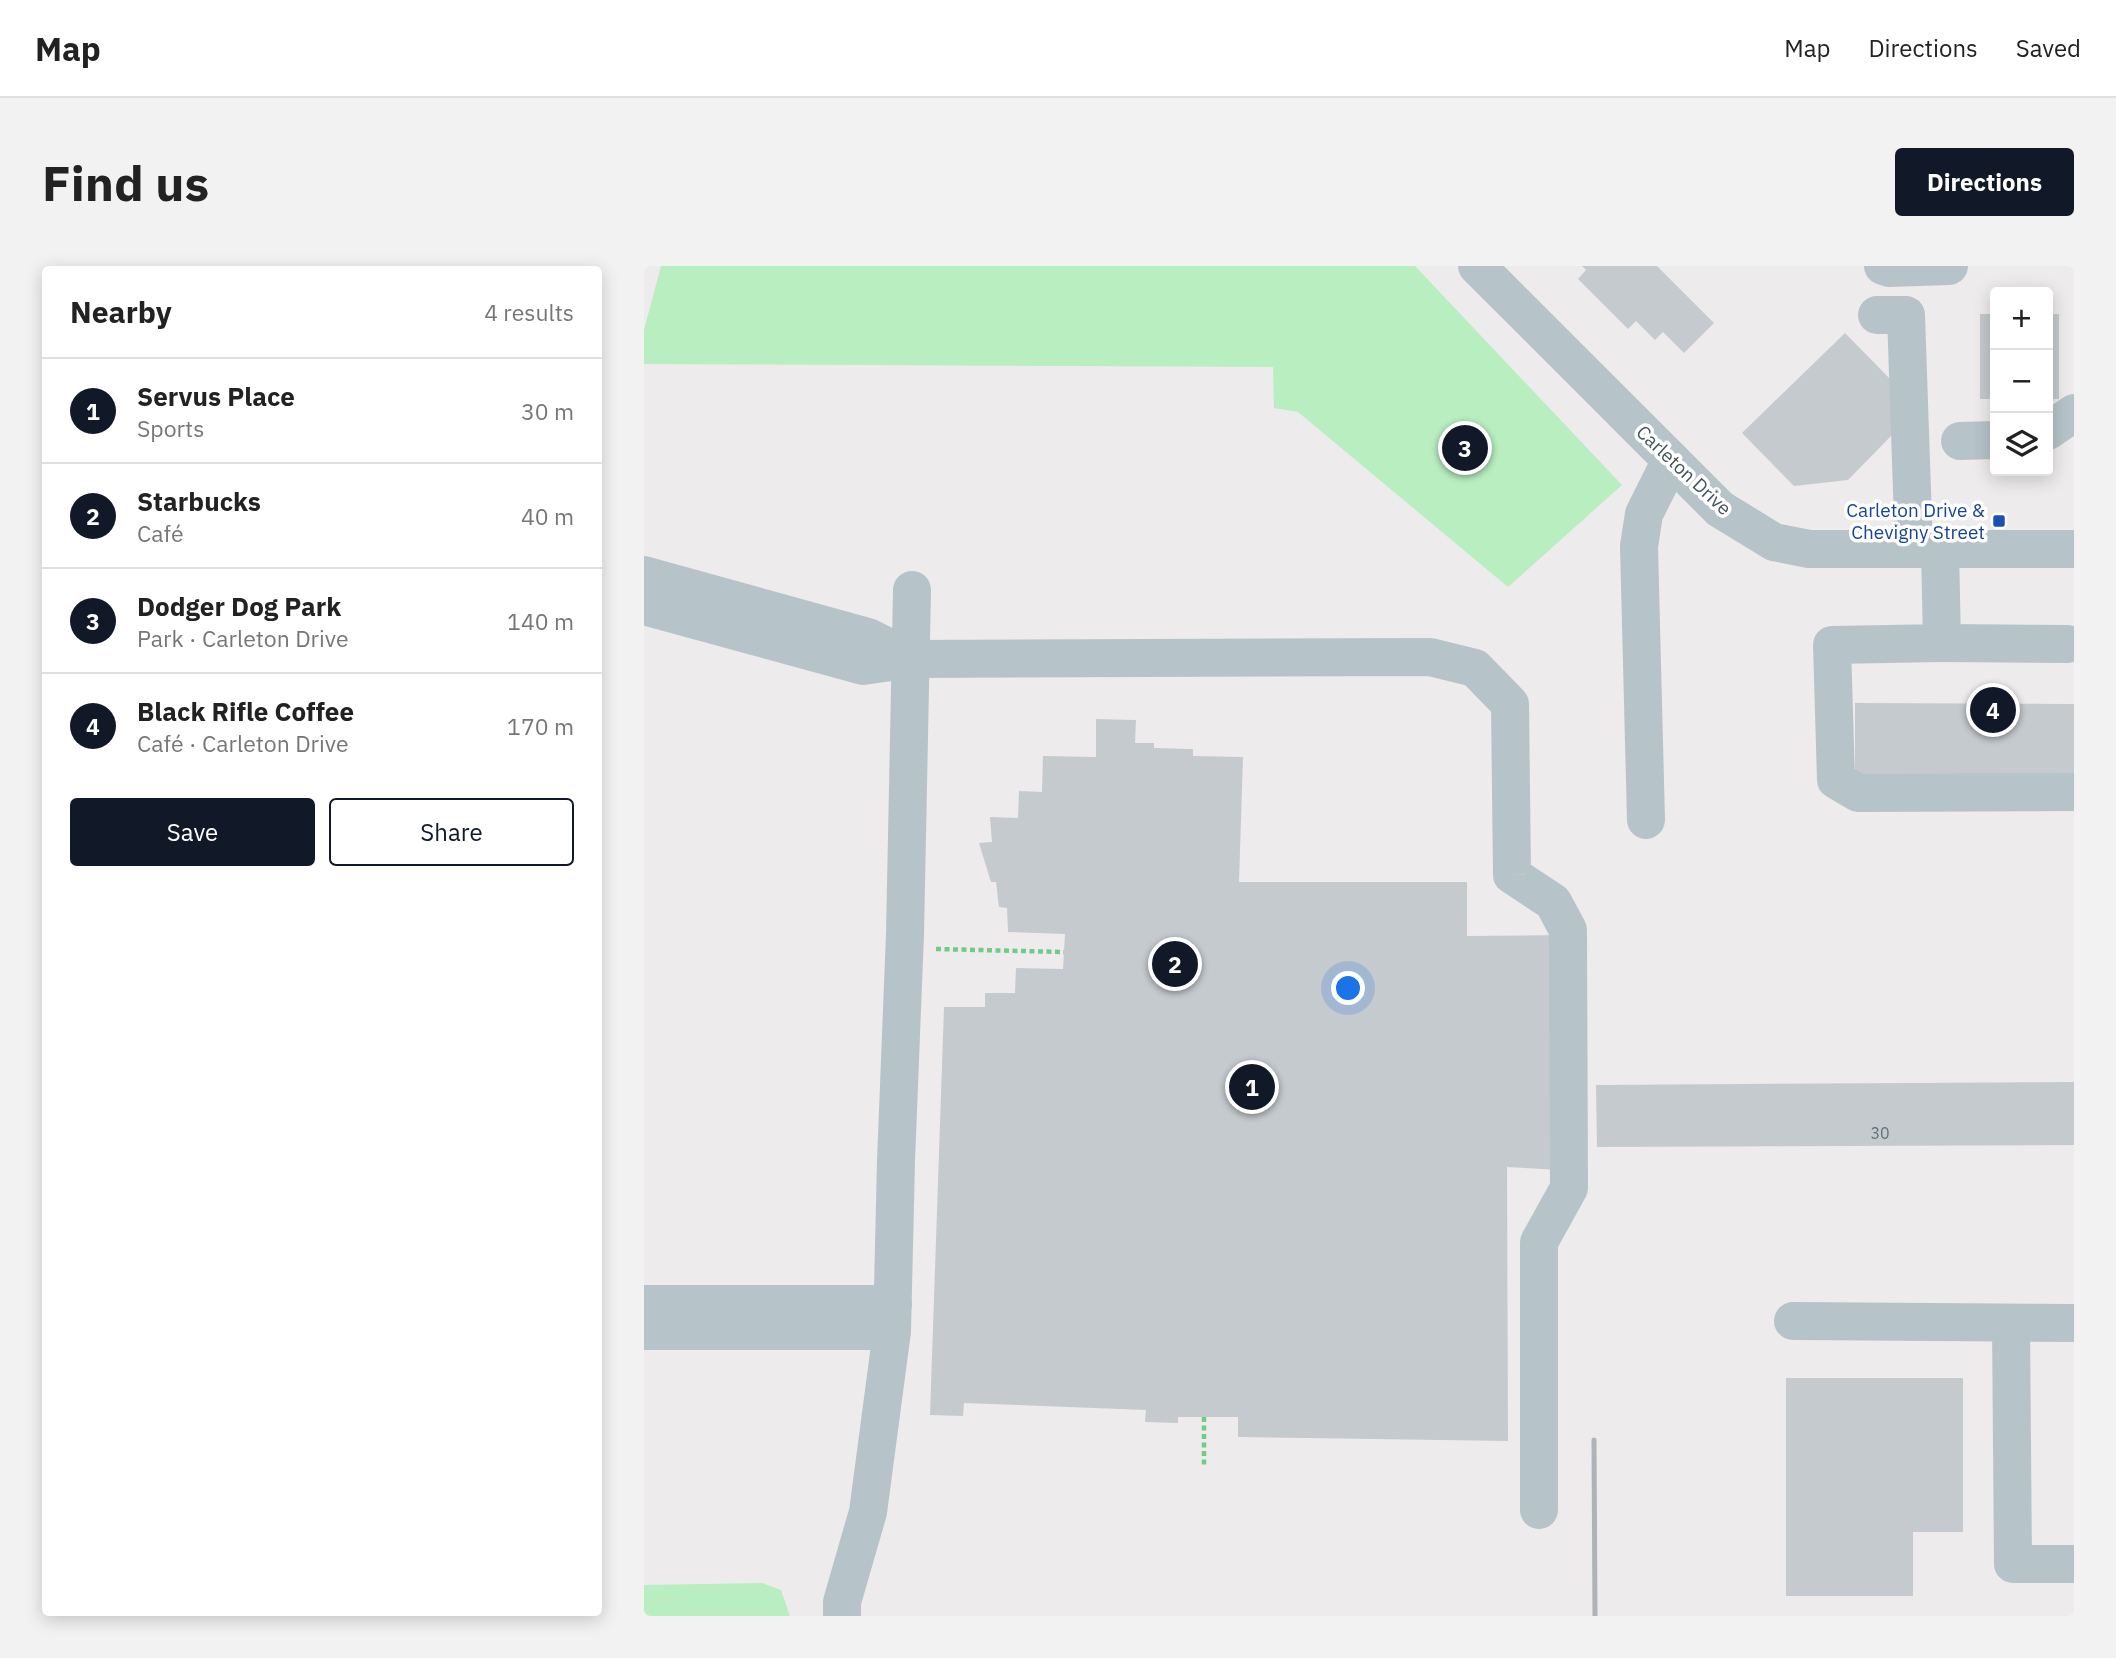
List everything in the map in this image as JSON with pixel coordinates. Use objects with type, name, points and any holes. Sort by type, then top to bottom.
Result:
[{"type":"street","name":"Carleton Drive","points":[[1477,266],[1720,509],[1774,542],[1809,549],[2074,549]]},
{"type":"street","points":[[1882,266],[1949,266]]},
{"type":"street","points":[[1877,315],[1906,315],[1927,549],[1942,643]]},
{"type":"street","points":[[2053,428],[2074,413]]},
{"type":"street","points":[[1646,820],[1639,546],[1644,514],[1671,460]]},
{"type":"street","points":[[644,575],[868,637],[912,659]]},
{"type":"street","points":[[842,1616],[842,1602],[868,1512],[893,1318],[912,590]]},
{"type":"street","points":[[644,606],[863,666],[912,659],[1430,657],[1475,668],[1510,704],[1512,875],[1553,901],[1568,930],[1569,1188],[1539,1242],[1539,1510]]},
{"type":"street","points":[[2067,644],[1832,645],[1836,780],[1858,793],[2074,792]]},
{"type":"street","points":[[644,1304],[893,1318]]},
{"type":"street","points":[[644,1331],[893,1318]]},
{"type":"street","points":[[1793,1321],[2074,1322]]},
{"type":"street","points":[[2011,1323],[2013,1564],[2074,1564]]},
{"type":"path","points":[[936,949],[1064,952]]},
{"type":"path","points":[[1204,1417],[1204,1467]]},
{"type":"green space","points":[[661,266],[1415,266],[1622,485],[1508,587],[1298,412],[1274,408],[1273,367],[644,364],[644,330]]},
{"type":"green space","points":[[762,1583],[781,1590],[790,1616],[644,1616],[644,1585]]},
{"type":"building","points":[[1582,266],[1657,266],[1714,323],[1684,353],[1663,332],[1655,340],[1636,321],[1628,329],[1578,279],[1586,270]]},
{"type":"building","points":[[1980,314],[1990,314],[1990,399],[1980,399]]},
{"type":"building","points":[[2053,314],[2059,314],[2059,399],[2053,399]]},
{"type":"building","points":[[1845,333],[1895,384],[1894,433],[1848,480],[1794,486],[1742,433]]},
{"type":"building","points":[[1855,703],[2074,704],[2074,775],[1855,774]]},
{"type":"building","points":[[1096,719],[1136,720],[1135,743],[1154,743],[1154,748],[1193,749],[1193,756],[1243,757],[1239,882],[1467,882],[1467,936],[1565,935],[1561,1170],[1507,1167],[1508,1441],[1238,1437],[1238,1417],[1178,1417],[1178,1423],[1145,1422],[1146,1410],[964,1403],[963,1416],[930,1415],[944,1007],[985,1007],[985,993],[1015,993],[1016,968],[1063,969],[1065,934],[1008,932],[1007,908],[999,907],[996,882],[991,882],[979,843],[992,842],[990,817],[1018,818],[1019,791],[1042,792],[1043,756],[1096,757]]},
{"type":"building","points":[[2074,1082],[2074,1145],[1597,1147],[1596,1085]]},
{"type":"building","points":[[1786,1378],[1963,1378],[1963,1532],[1913,1532],[1913,1596],[1786,1596]]},
{"type":"railway","points":[[1594,1440],[1595,1616]]},
{"type":"place","name":"Dodger Dog Park","points":[[1465,448]]},
{"type":"place","name":"Carleton Drive & Chevigny Street","points":[[1999,521]]},
{"type":"place","name":"Black Rifle Coffee","points":[[1993,710]]},
{"type":"place","name":"Starbucks","points":[[1175,964]]},
{"type":"place","name":"Servus Place","points":[[1252,1087]]}]
